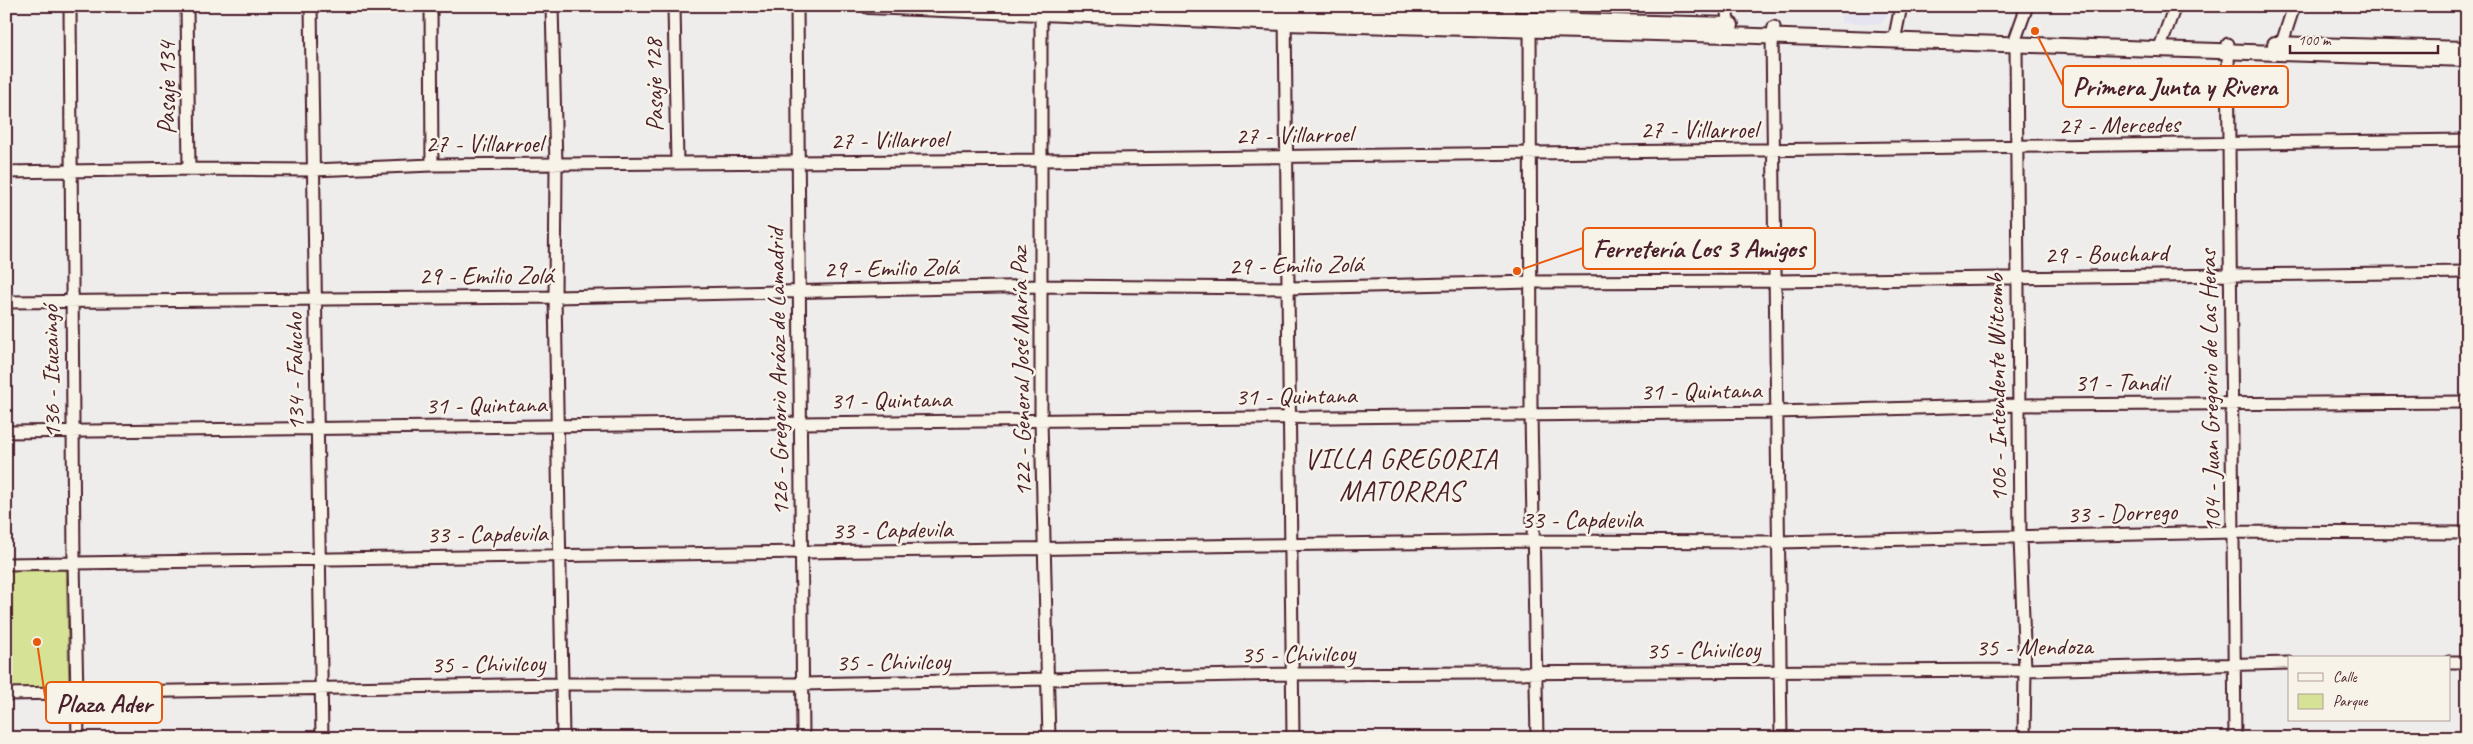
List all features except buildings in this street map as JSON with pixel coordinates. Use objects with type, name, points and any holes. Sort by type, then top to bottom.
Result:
[{"type":"main road","points":[[868,6],[1041,9],[1285,18],[1338,15],[1508,18],[1530,25],[2228,48],[2467,49]]},
{"type":"main road","points":[[1129,6],[1285,18]]},
{"type":"main road","points":[[2279,48],[2467,59]]},
{"type":"street","name":"136 - Ituzaingó","points":[[70,6],[74,563],[78,738]]},
{"type":"street","name":"Pasaje 134","points":[[188,6],[189,169]]},
{"type":"street","name":"134 - Falucho","points":[[311,6],[322,738]]},
{"type":"street","points":[[431,6],[432,165]]},
{"type":"street","points":[[552,6],[556,166],[555,297],[563,738]]},
{"type":"street","name":"Pasaje 128","points":[[674,6],[677,163]]},
{"type":"street","name":"126 - Gregorio Aráoz de Lamadrid","points":[[797,6],[796,163],[803,738]]},
{"type":"street","points":[[1727,6],[1727,30]]},
{"type":"street","points":[[1895,37],[1901,6]]},
{"type":"street","name":"106 - Intendente Witcomb","points":[[2024,738],[2025,670],[2020,538],[2021,405],[2015,148],[2016,41],[2027,6]]},
{"type":"street","points":[[2160,46],[2175,6]]},
{"type":"street","points":[[2279,48],[2294,6]]},
{"type":"street","name":"122 - General José María Paz","points":[[1041,9],[1041,420],[1049,738]]},
{"type":"street","points":[[1285,18],[1293,738]]},
{"type":"street","points":[[1530,25],[1531,414],[1537,738]]},
{"type":"street","points":[[1773,32],[1772,151],[1776,282],[1781,738]]},
{"type":"street","name":"104 - Juan Gregorio de Las Heras","points":[[2228,48],[2235,738]]},
{"type":"street","name":"27 - Mercedes","points":[[1772,151],[2467,140]]},
{"type":"street","name":"27 - Villarroel","points":[[6,172],[189,169],[314,170],[432,165],[556,166],[677,163],[1772,151]]},
{"type":"street","name":"29 - Bouchard","points":[[1776,282],[2017,277],[2467,272]]},
{"type":"street","name":"29 - Emilio Zolá","points":[[6,302],[555,297],[1042,286],[1288,288],[1532,282],[1776,282]]},
{"type":"street","name":"31 - Tandil","points":[[1776,412],[2021,405],[2467,402]]},
{"type":"street","name":"31 - Quintana","points":[[6,432],[1776,412]]},
{"type":"street","name":"33 - Dorrego","points":[[1778,542],[2233,532],[2467,533]]},
{"type":"street","name":"33 - Capdevila","points":[[6,564],[319,560],[560,554],[802,553],[1534,541],[1778,542]]},
{"type":"street","points":[[2450,662],[2467,662]]},
{"type":"street","name":"35 - Mendoza","points":[[1780,670],[2025,670],[2288,664]]},
{"type":"street","name":"35 - Chivilcoy","points":[[6,694],[562,684],[1047,681],[1292,674],[1536,674],[1780,670]]},
{"type":"shaded area","points":[[1842,6],[1888,6],[1885,19],[1880,24],[1841,23]]},
{"type":"green space","points":[[66,564],[69,690],[6,692],[6,566]]},
{"type":"place","name":"Primera Junta y Rivera","points":[[2035,31]]},
{"type":"place","name":"Ferretería Los 3 Amigos","points":[[1517,271]]},
{"type":"place","name":"Plaza Ader","points":[[37,642]]},
{"type":"district","name":"VILLA GREGORIA MATORRAS","points":[[1401,474]]}]
